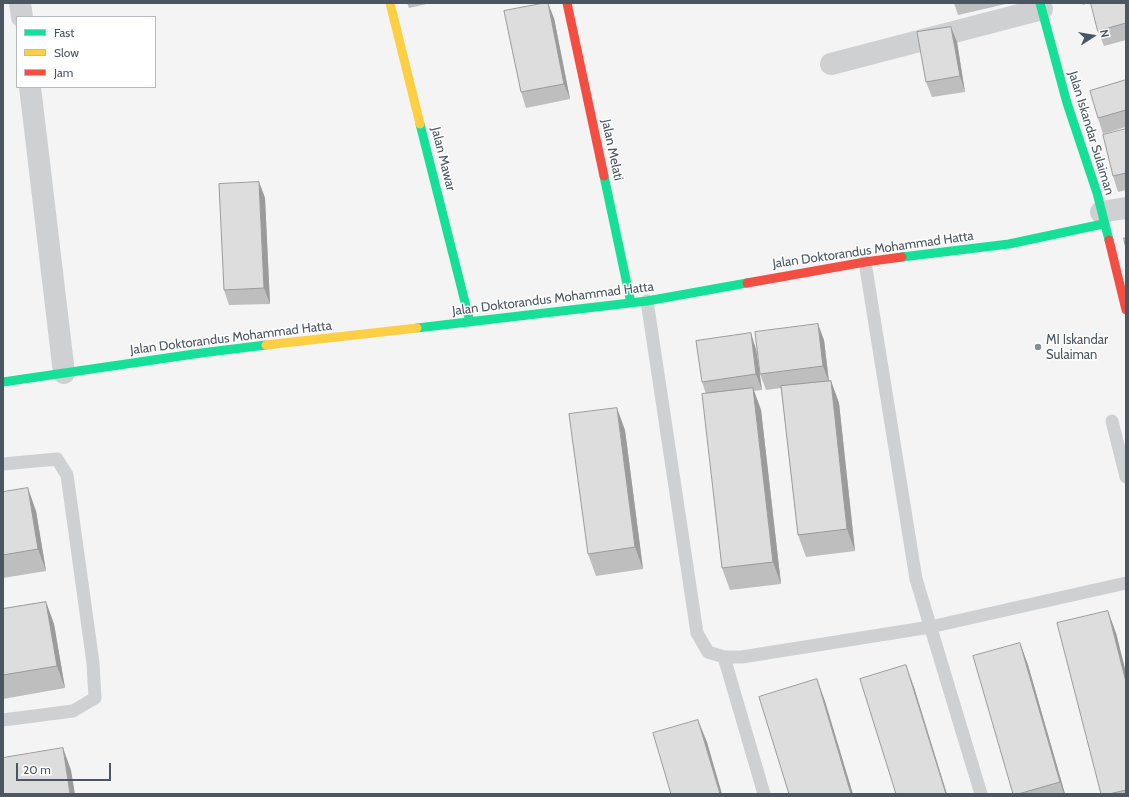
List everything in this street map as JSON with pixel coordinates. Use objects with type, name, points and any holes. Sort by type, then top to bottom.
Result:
[{"type":"street","points":[[20,3],[22,16]]},
{"type":"street","name":"Jalan Mawar","points":[[390,3],[470,322]]},
{"type":"street","name":"Jalan Melati","points":[[567,3],[631,303]]},
{"type":"street","points":[[831,64],[1041,6]]},
{"type":"street","name":"Jalan Iskandar Sulaiman","points":[[1041,6],[1067,103],[1102,218],[1126,310]]},
{"type":"street","points":[[30,88],[64,374]]},
{"type":"street","points":[[1102,218],[1126,208]]},
{"type":"street","name":"Jalan Doktorandus Mohammad Hatta","points":[[3,382],[201,353],[647,301],[865,262],[1009,244],[1102,218]]},
{"type":"lane","points":[[865,262],[916,578],[981,794]]},
{"type":"lane","points":[[647,301],[697,633],[708,652],[724,657],[742,657],[930,627],[1126,583]]},
{"type":"lane","points":[[1112,421],[1126,477]]},
{"type":"lane","points":[[3,464],[57,459],[67,475],[93,663],[95,698],[73,711],[3,720]]},
{"type":"lane","points":[[724,657],[764,794]]},
{"type":"building","points":[[548,3],[564,84],[521,92],[504,11]]},
{"type":"building","points":[[1091,3],[1126,3],[1126,23],[1098,31]]},
{"type":"building","points":[[951,27],[960,76],[926,82],[917,32]]},
{"type":"building","points":[[1126,80],[1126,110],[1098,118],[1090,91]]},
{"type":"building","points":[[1126,129],[1126,173],[1113,176],[1103,135]]},
{"type":"building","points":[[259,182],[264,288],[224,290],[219,184]]},
{"type":"building","points":[[818,324],[823,366],[760,374],[755,332]]},
{"type":"building","points":[[751,333],[756,374],[702,382],[696,341]]},
{"type":"building","points":[[831,381],[847,529],[798,535],[781,386]]},
{"type":"building","points":[[753,388],[773,562],[722,568],[702,394]]},
{"type":"building","points":[[617,408],[635,547],[588,554],[569,414]]},
{"type":"building","points":[[28,488],[38,549],[3,555],[3,492]]},
{"type":"building","points":[[46,602],[57,666],[3,675],[3,609]]},
{"type":"building","points":[[1108,611],[1126,682],[1126,790],[1109,794],[1101,794],[1057,623]]},
{"type":"building","points":[[1020,643],[1060,782],[1018,794],[1013,794],[973,656]]},
{"type":"building","points":[[906,665],[946,794],[896,794],[860,679]]},
{"type":"building","points":[[817,679],[851,794],[789,794],[759,697]]},
{"type":"building","points":[[698,720],[720,794],[671,794],[653,733]]},
{"type":"building","points":[[63,748],[70,794],[3,794],[3,758]]},
{"type":"traffic: fast","points":[[1040,3],[1067,103],[1097,193],[1109,240]]},
{"type":"traffic: fast","points":[[420,124],[470,322]]},
{"type":"traffic: fast","points":[[604,176],[631,303]]},
{"type":"traffic: fast","points":[[902,257],[1009,244],[1103,224]]},
{"type":"traffic: fast","points":[[417,328],[647,301],[747,283]]},
{"type":"traffic: fast","points":[[3,382],[266,345]]},
{"type":"traffic: slow","points":[[390,3],[420,124]]},
{"type":"traffic: slow","points":[[266,345],[417,328]]},
{"type":"traffic: jam","points":[[567,3],[604,176]]},
{"type":"traffic: jam","points":[[1109,240],[1126,310]]},
{"type":"traffic: jam","points":[[747,283],[902,257]]},
{"type":"place","name":"MI Iskandar Sulaiman","points":[[1038,347]]}]
